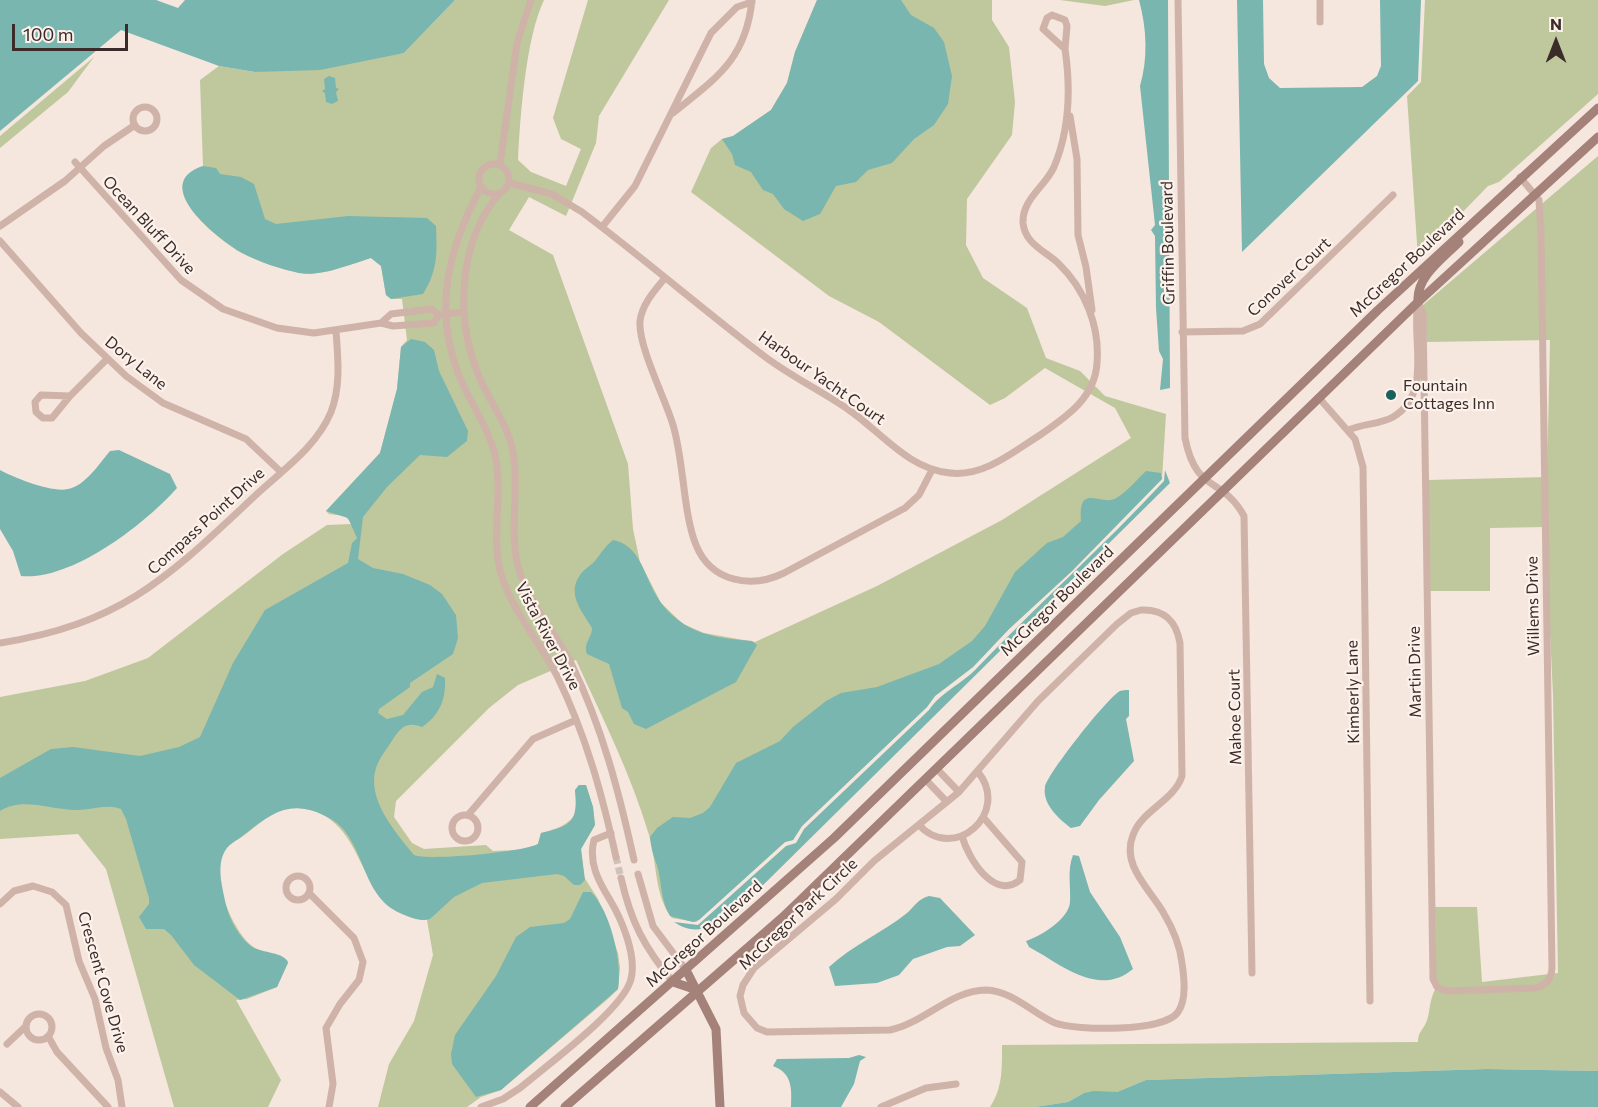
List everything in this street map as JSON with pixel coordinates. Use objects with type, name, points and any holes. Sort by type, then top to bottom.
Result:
[{"type":"main road","name":"McGregor Boulevard","points":[[530,1107],[834,838],[1475,219],[1598,108]]},
{"type":"main road","points":[[566,1107],[783,917],[1418,302],[1598,137]]},
{"type":"main road","points":[[1418,302],[1417,293],[1423,280],[1470,231],[1475,219]]},
{"type":"main road","points":[[686,970],[716,1029],[720,1107]]},
{"type":"main road","points":[[673,982],[697,990]]},
{"type":"street","points":[[500,164],[517,43],[531,0]]},
{"type":"street","name":"Griffin Boulevard","points":[[1178,0],[1185,438],[1194,469],[1203,480]]},
{"type":"street","points":[[1320,0],[1320,22]]},
{"type":"street","points":[[671,114],[723,72],[736,56],[748,28],[752,1]]},
{"type":"street","points":[[602,227],[635,186],[711,33],[737,7],[752,1]]},
{"type":"street","name":"Harbour Yacht Court","points":[[509,183],[552,194],[602,227],[760,354],[848,410],[915,462],[932,470],[961,474],[1000,461],[1077,407],[1093,383],[1097,363],[1088,276],[1077,226],[1077,159],[1065,49],[1067,26],[1065,20],[1052,15],[1047,18],[1043,29],[1065,49]]},
{"type":"street","name":"Harbour Yacht Court","points":[[1070,111],[1053,170],[1026,204],[1023,226],[1034,245],[1068,274],[1092,313]]},
{"type":"street","points":[[0,226],[79,170],[104,146],[135,125]]},
{"type":"street","name":"Ocean Bluff Drive","points":[[75,162],[79,170],[181,280],[208,301],[240,316],[277,328],[314,333],[381,323],[393,327],[434,323],[442,314],[431,309],[392,314],[381,323]]},
{"type":"street","points":[[491,163],[500,164],[509,174],[509,183],[500,193],[489,193],[481,187],[478,177],[483,168],[491,163]]},
{"type":"street","points":[[1520,177],[1535,193]]},
{"type":"street","name":"Vista River Drive","points":[[481,187],[453,250],[442,314],[458,374],[485,427],[494,453],[497,552],[501,575],[511,600],[557,676],[576,720],[596,771],[616,856]]},
{"type":"street","name":"Vista River Drive","points":[[500,193],[486,215],[471,251],[464,285],[463,312],[471,357],[504,425],[513,451],[516,477],[515,535],[519,571],[572,665],[591,707],[617,786],[634,860]]},
{"type":"street","name":"Willems Drive","points":[[1490,990],[1536,988],[1546,984],[1551,977],[1552,968],[1541,233],[1540,203],[1535,193]]},
{"type":"street","name":"Conover Court","points":[[1182,332],[1243,331],[1260,324],[1394,195]]},
{"type":"street","name":"Dory Lane","points":[[0,241],[106,360],[144,391],[163,403],[246,439],[281,472]]},
{"type":"street","points":[[665,278],[643,310],[640,329],[676,434],[695,544],[705,560],[721,574],[750,582],[766,580],[784,573],[905,508],[919,495],[932,470]]},
{"type":"street","points":[[1349,430],[1394,417],[1412,401],[1417,383],[1415,317],[1418,302]]},
{"type":"street","name":"Martin Drive","points":[[1418,302],[1423,313],[1432,971],[1437,987],[1446,991],[1490,990]]},
{"type":"street","points":[[411,312],[413,325]]},
{"type":"street","points":[[442,314],[463,312]]},
{"type":"street","name":"Compass Point Drive","points":[[0,643],[75,626],[110,612],[139,596],[187,560],[313,441],[330,414],[338,387],[336,331]]},
{"type":"street","points":[[70,396],[41,395],[35,402],[36,412],[42,418],[52,418],[70,396],[106,360]]},
{"type":"street","name":"Kimberly Lane","points":[[1319,398],[1349,430],[1359,448],[1364,476],[1370,1001]]},
{"type":"street","name":"Mahoe Court","points":[[1203,480],[1231,496],[1244,516],[1246,535],[1252,973]]},
{"type":"street","name":"McGregor Park Circle","points":[[1141,610],[1151,610],[1161,612],[1174,623],[1180,644],[1182,776],[1174,791],[1138,826],[1133,834],[1130,852],[1135,870],[1168,921],[1180,952],[1184,992],[1179,1012],[1172,1019],[1154,1025],[1067,1026],[1048,1019],[1011,997],[983,990],[963,994],[908,1025],[890,1030],[776,1033],[757,1028],[749,1022],[744,1014],[740,996],[743,985],[754,968],[836,899],[874,861],[959,792],[1038,701],[1124,618],[1141,610]]},
{"type":"street","points":[[468,815],[533,739],[576,720]]},
{"type":"street","points":[[937,769],[959,792]]},
{"type":"street","points":[[919,825],[934,838],[949,839],[962,836],[974,828],[983,817],[988,805],[988,788],[978,772]]},
{"type":"street","points":[[926,780],[947,802]]},
{"type":"street","points":[[962,836],[972,859],[996,885],[1009,887],[1020,880],[1022,862],[983,817]]},
{"type":"street","points":[[481,1107],[503,1099],[520,1088],[611,1010],[628,988],[632,971],[630,952],[614,906],[598,880],[592,861],[594,840],[611,833]]},
{"type":"street","points":[[638,874],[653,926],[686,970]]},
{"type":"street","points":[[621,878],[636,928],[646,948],[673,982]]},
{"type":"street","name":"Crescent Cove Drive","points":[[0,904],[14,891],[33,886],[52,892],[66,905],[79,961],[95,999],[106,1048],[118,1080],[122,1107]]},
{"type":"street","points":[[309,893],[354,938],[361,950],[363,962],[359,980],[340,1004],[326,1028],[333,1084],[329,1107]]},
{"type":"street","points":[[7,1044],[26,1026],[30,1018],[42,1015],[51,1024],[48,1036],[57,1052],[108,1107]]},
{"type":"street","points":[[26,1026],[27,1033],[33,1039],[41,1040],[48,1036]]},
{"type":"street","points":[[881,1107],[926,1088],[956,1084]]},
{"type":"street","points":[[0,1092],[18,1107]]},
{"type":"green space","points":[[455,0],[544,0],[528,56],[518,160],[531,172],[566,186],[581,149],[561,139],[553,118],[588,0],[669,0],[599,116],[596,143],[566,216],[529,197],[509,230],[553,255],[628,464],[633,529],[640,562],[661,603],[683,624],[704,633],[755,642],[877,586],[1002,520],[1131,438],[1115,408],[1045,368],[1005,398],[990,405],[879,322],[829,296],[691,192],[711,148],[771,110],[787,83],[795,52],[817,0],[992,0],[992,20],[1009,47],[1015,102],[1012,135],[967,199],[966,245],[983,278],[1027,308],[1046,358],[1080,371],[1105,396],[1166,414],[1162,479],[973,667],[935,696],[927,707],[802,826],[793,840],[785,842],[696,922],[672,918],[666,909],[659,889],[652,845],[642,812],[616,746],[576,660],[518,685],[489,708],[396,801],[394,817],[412,843],[424,849],[486,845],[493,851],[521,849],[538,844],[541,833],[571,820],[577,811],[575,790],[579,785],[586,785],[593,807],[595,825],[581,849],[584,877],[598,899],[618,953],[620,968],[618,989],[609,998],[501,1090],[481,1097],[467,1107],[378,1107],[389,1064],[414,1021],[433,955],[427,920],[403,914],[385,902],[352,845],[339,827],[322,814],[298,808],[275,813],[225,849],[220,872],[224,900],[243,937],[255,948],[288,961],[277,987],[247,999],[236,1000],[281,1080],[268,1107],[174,1107],[106,869],[78,834],[0,839],[0,697],[85,681],[148,658],[283,554],[327,525],[352,524],[345,516],[329,514],[326,511],[380,453],[397,389],[401,347],[407,340],[402,299],[391,299],[386,295],[381,266],[371,258],[326,272],[299,273],[270,265],[242,253],[204,224],[185,198],[183,186],[188,175],[203,166],[200,80],[219,66],[255,72],[404,53]]},
{"type":"green space","points":[[1060,0],[1134,0],[1105,6]]},
{"type":"green space","points":[[1425,0],[1598,0],[1598,94],[1499,182],[1488,186],[1418,258],[1407,96],[1421,82]]},
{"type":"green space","points":[[94,57],[68,92],[0,148],[0,136]]},
{"type":"green space","points":[[1598,156],[1598,1071],[1487,1069],[1146,1080],[1117,1092],[1084,1093],[1068,1102],[1035,1107],[990,1107],[1000,1085],[1002,1045],[1418,1042],[1419,1035],[1427,1021],[1436,988],[1435,907],[1477,907],[1482,982],[1558,973],[1553,695],[1545,527],[1490,528],[1490,591],[1425,591],[1428,480],[1547,477],[1550,340],[1427,342],[1423,305]]},
{"type":"water","points":[[0,0],[156,0],[178,8],[185,0],[455,0],[404,53],[320,70],[255,72],[219,66],[121,30],[0,131]]},
{"type":"water","points":[[817,0],[901,0],[911,15],[934,28],[944,42],[952,76],[948,104],[934,125],[914,139],[892,163],[868,170],[856,182],[836,186],[820,214],[803,221],[784,209],[773,194],[763,190],[751,172],[735,165],[732,154],[722,139],[733,136],[771,110],[787,83],[795,52]]},
{"type":"water","points":[[1139,0],[1168,0],[1170,388],[1160,390],[1163,359],[1159,351],[1155,236],[1151,230],[1155,225],[1140,86],[1146,44]]},
{"type":"water","points":[[1237,0],[1263,0],[1264,64],[1269,78],[1280,88],[1362,87],[1377,76],[1381,66],[1380,0],[1421,0],[1418,81],[1242,252]]},
{"type":"water","points":[[329,76],[335,78],[336,88],[339,89],[336,92],[338,101],[332,104],[326,102],[325,93],[322,91],[325,89],[324,79]]},
{"type":"water","points":[[203,166],[216,168],[220,174],[241,177],[254,184],[265,219],[276,224],[348,216],[427,218],[436,226],[436,261],[428,285],[423,294],[391,299],[386,295],[381,266],[371,258],[336,269],[308,274],[278,267],[242,253],[205,224],[185,198],[183,185],[188,174]]},
{"type":"water","points":[[411,339],[425,342],[434,350],[439,371],[468,431],[467,441],[447,457],[420,455],[387,487],[363,517],[358,559],[373,568],[403,574],[430,585],[442,594],[456,615],[458,638],[453,654],[410,683],[410,687],[379,709],[378,713],[387,719],[403,715],[422,692],[433,687],[437,674],[445,678],[443,700],[433,717],[422,727],[410,725],[401,729],[379,760],[374,780],[375,792],[384,815],[414,855],[438,857],[476,855],[538,844],[541,833],[560,828],[571,820],[575,809],[575,790],[579,785],[586,785],[593,807],[595,825],[581,849],[585,880],[580,885],[574,885],[564,876],[557,874],[482,883],[454,897],[430,919],[418,919],[400,913],[387,905],[377,894],[351,840],[331,819],[306,809],[296,808],[275,813],[227,848],[221,861],[223,893],[236,928],[252,947],[283,957],[288,963],[277,987],[240,1000],[194,965],[164,929],[146,929],[139,917],[149,904],[149,898],[121,809],[103,807],[74,810],[26,804],[0,811],[0,778],[51,749],[73,747],[140,756],[179,747],[200,737],[233,663],[265,610],[348,563],[352,543],[357,538],[348,518],[326,511],[380,453],[397,389],[401,347]]},
{"type":"water","points":[[119,450],[170,474],[177,488],[127,533],[84,560],[41,575],[21,576],[13,551],[0,529],[0,470],[43,487],[68,489],[86,479],[110,451]]},
{"type":"water","points":[[1165,470],[1170,483],[752,896],[706,928],[686,928],[674,922],[698,925],[786,846],[796,843],[804,829],[939,698],[971,673],[1118,529],[1164,481]]},
{"type":"water","points":[[1146,471],[1161,473],[1162,479],[973,667],[935,696],[927,707],[802,826],[793,840],[785,842],[699,920],[693,922],[670,916],[664,903],[659,871],[651,845],[650,837],[657,828],[673,817],[690,818],[703,813],[710,807],[736,763],[780,741],[793,727],[826,701],[841,693],[877,687],[939,664],[972,641],[985,626],[1015,572],[1047,543],[1063,537],[1081,521],[1083,502],[1092,498],[1112,500],[1129,488]]},
{"type":"water","points":[[613,540],[622,543],[635,554],[658,599],[678,620],[706,634],[752,641],[757,645],[736,682],[646,729],[634,724],[628,712],[622,708],[609,664],[587,654],[586,647],[592,628],[575,596],[576,582],[580,575]]},
{"type":"water","points":[[1129,690],[1129,716],[1126,719],[1134,761],[1099,800],[1080,826],[1071,828],[1057,816],[1046,799],[1045,787],[1048,779],[1066,752],[1113,696],[1120,691]]},
{"type":"water","points":[[1073,855],[1079,856],[1090,892],[1120,937],[1133,969],[1120,977],[1106,980],[1080,975],[1029,947],[1026,941],[1053,926],[1065,915],[1070,902],[1070,866]]},
{"type":"water","points":[[583,892],[591,892],[598,900],[614,937],[619,965],[618,989],[501,1090],[476,1097],[452,1064],[451,1054],[455,1035],[496,976],[516,937],[530,927],[564,923],[570,919]]},
{"type":"water","points":[[929,896],[940,898],[975,935],[960,946],[947,947],[913,959],[899,975],[877,983],[835,986],[829,967]]},
{"type":"water","points":[[859,1055],[866,1057],[860,1061],[854,1084],[841,1107],[791,1107],[790,1082],[784,1073],[773,1066],[777,1059],[849,1058]]},
{"type":"water","points":[[1487,1069],[1598,1071],[1598,1107],[1035,1107],[1068,1102],[1084,1093],[1094,1091],[1117,1092],[1146,1080]]},
{"type":"tunnel","points":[[616,857],[621,878]]},
{"type":"place","name":"Fountain Cottages Inn","points":[[1391,395]]}]
